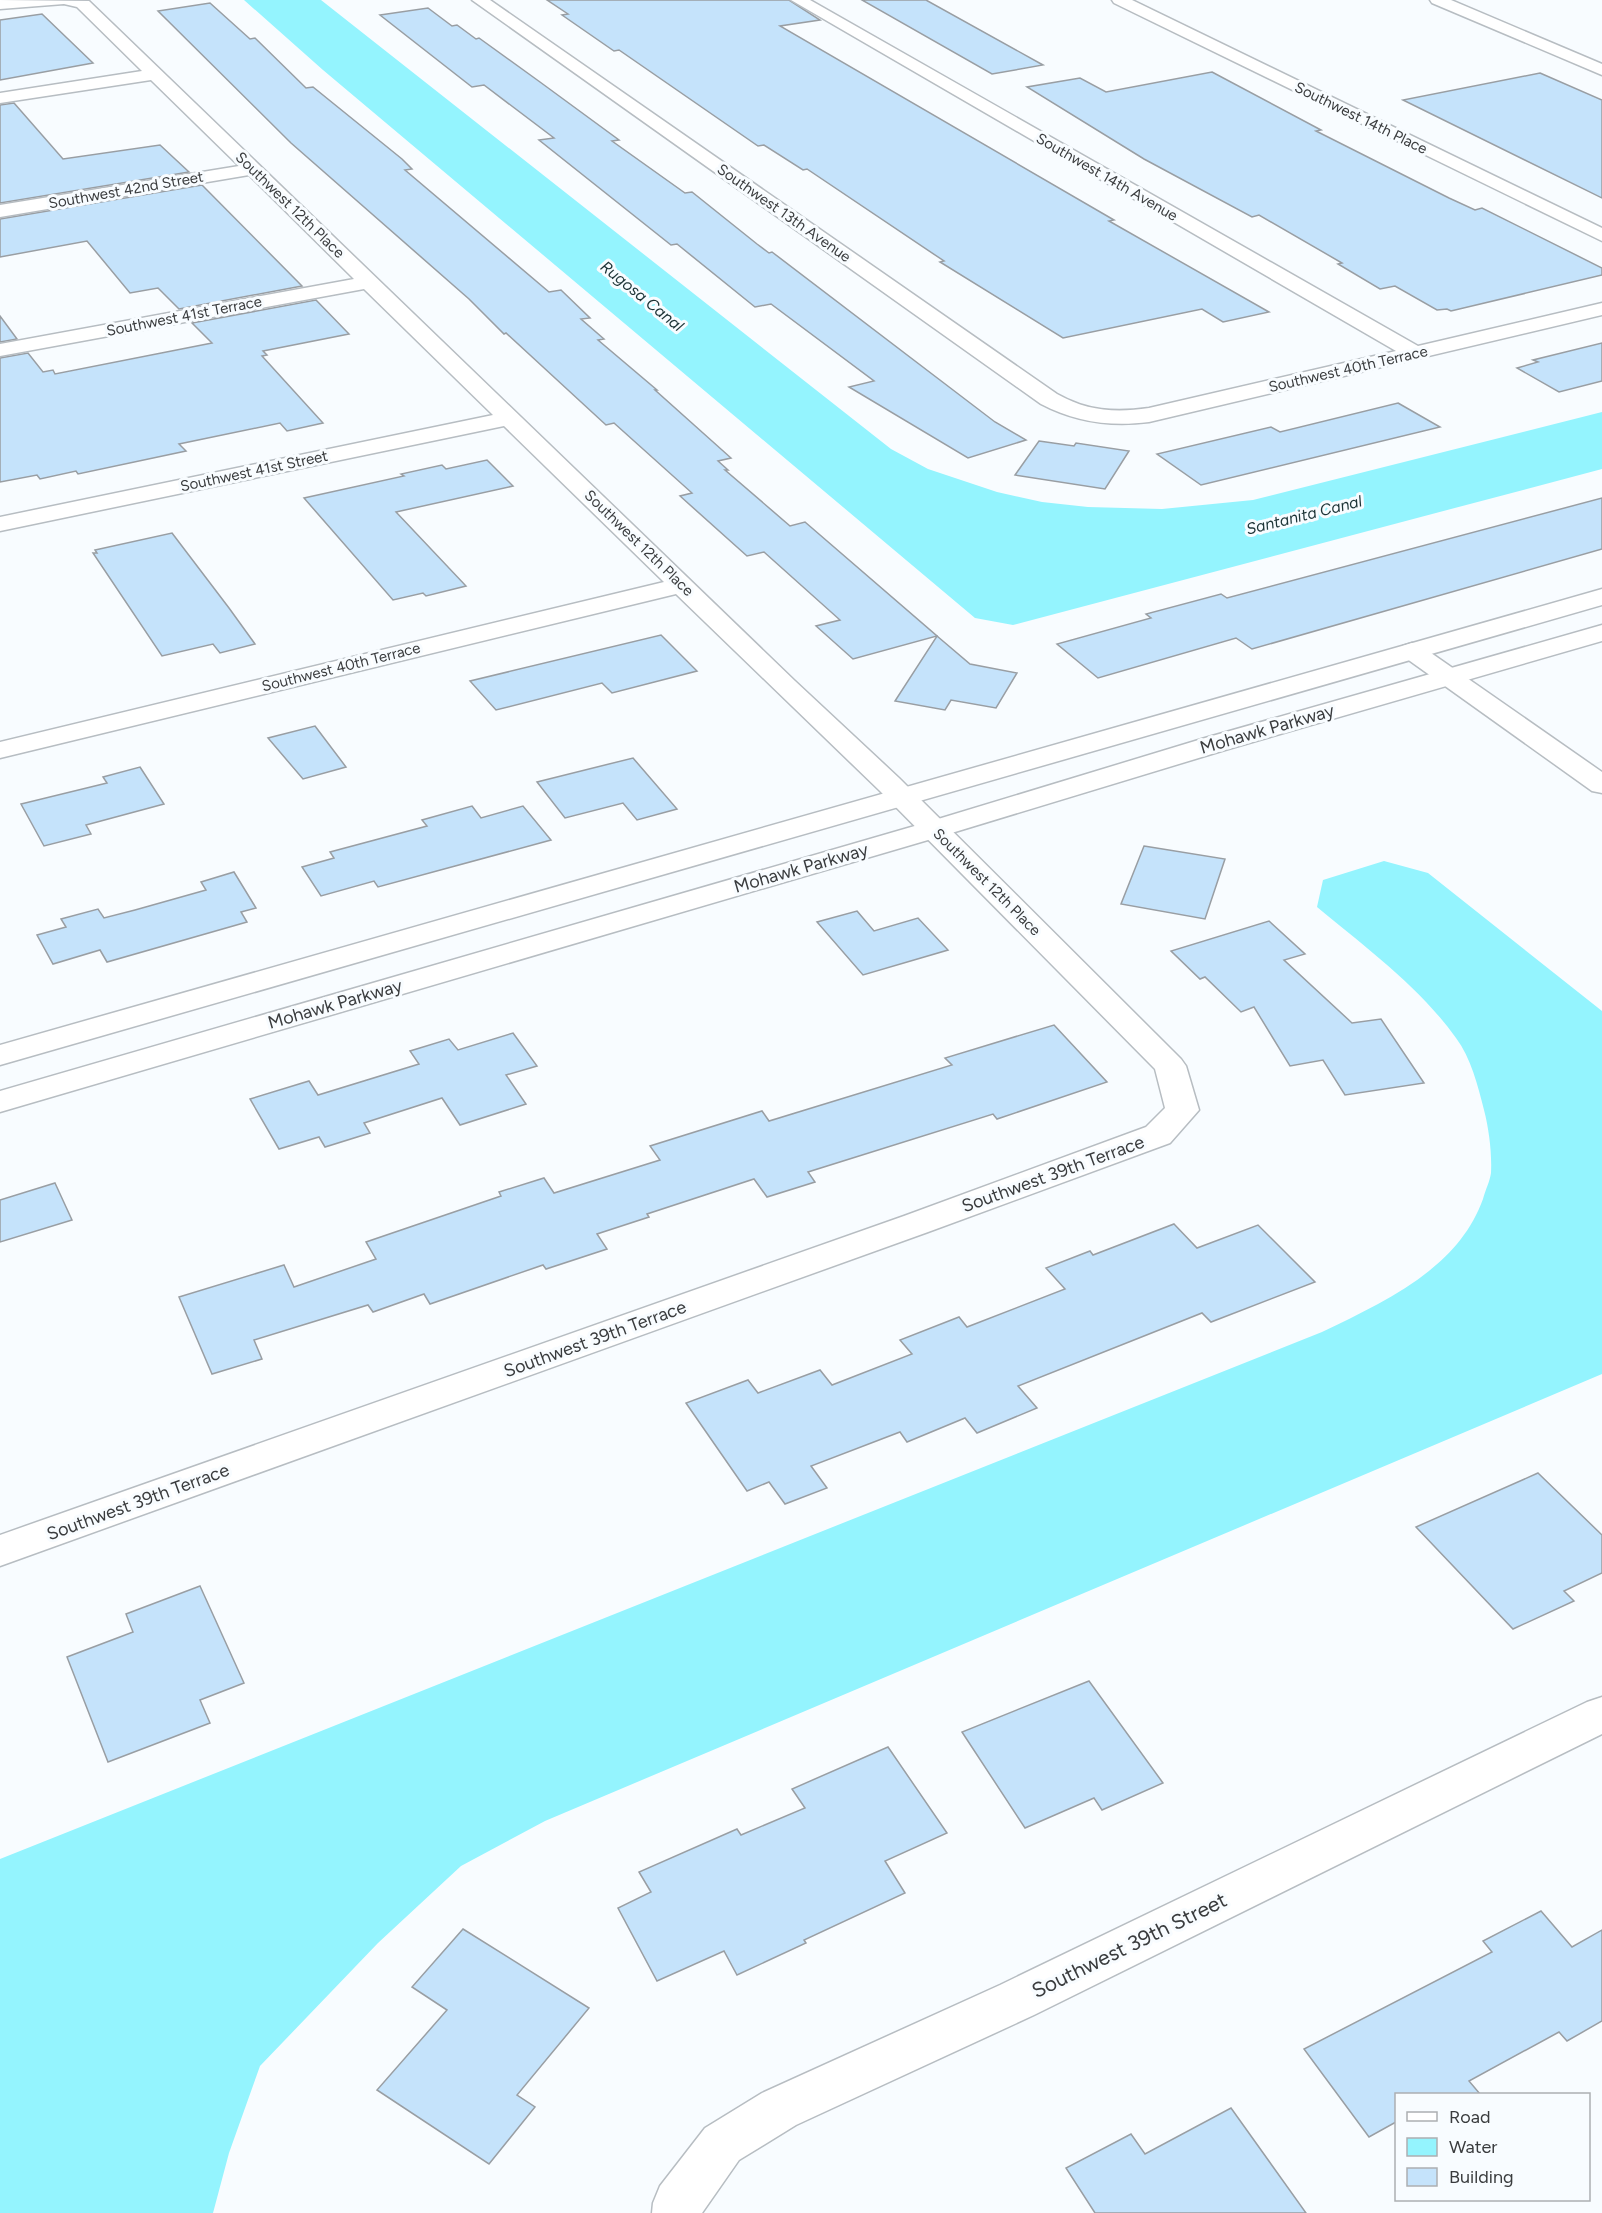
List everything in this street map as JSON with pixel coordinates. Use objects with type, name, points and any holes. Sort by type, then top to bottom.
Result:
[{"type":"street","points":[[0,4],[61,0]]},
{"type":"street","name":"Southwest 12th Place","points":[[67,0],[83,4],[935,829],[1170,1066],[1182,1110]]},
{"type":"street","name":"Southwest 13th Avenue","points":[[480,0],[1049,399],[1068,409],[1092,417]]},
{"type":"street","name":"Southwest 14th Avenue","points":[[799,0],[1415,353]]},
{"type":"street","name":"Southwest 14th Place","points":[[1120,0],[1602,235]]},
{"type":"street","points":[[1438,0],[1602,70]]},
{"type":"street","points":[[0,98],[155,74]]},
{"type":"street","name":"Southwest 42nd Street","points":[[0,212],[253,169]]},
{"type":"street","name":"Southwest 41st Terrace","points":[[0,350],[368,282]]},
{"type":"street","name":"Southwest 40th Terrace","points":[[1092,417],[1120,418],[1149,415],[1602,309]]},
{"type":"street","name":"Southwest 41st Street","points":[[0,524],[509,417]]},
{"type":"street","name":"Southwest 40th Terrace","points":[[0,750],[682,585]]},
{"type":"street","name":"Mohawk Parkway","points":[[0,1055],[1602,597]]},
{"type":"street","name":"Mohawk Parkway","points":[[0,1102],[935,829],[1215,744],[1602,633]]},
{"type":"street","points":[[1412,651],[1602,785]]},
{"type":"street","name":"Southwest 39th Terrace","points":[[0,1551],[916,1224],[1158,1135],[1182,1110]]},
{"type":"street","name":"Southwest 39th Street","points":[[678,2208],[722,2144],[779,2109],[1017,2000],[1602,1714]]},
{"type":"water","points":[[244,0],[321,0],[891,449],[928,469],[997,492],[1042,502],[1088,507],[1162,509],[1253,500],[1602,412],[1602,469],[1013,625],[975,618],[323,70]]},
{"type":"water","points":[[1384,861],[1428,873],[1602,1011],[1602,1374],[545,1821],[461,1866],[378,1943],[260,2066],[229,2153],[213,2213],[0,2213],[0,1859],[1322,1332],[1394,1295],[1437,1264],[1456,1245],[1471,1224],[1483,1199],[1491,1173],[1489,1133],[1473,1072],[1456,1038],[1425,1001],[1391,968],[1317,907],[1323,880]]},
{"type":"building","points":[[547,0],[789,0],[820,20],[780,26],[1114,220],[1109,221],[1269,312],[1223,322],[1202,309],[1063,338],[940,262],[944,261],[807,169],[803,170],[764,145],[758,146],[619,50],[614,51],[562,15],[568,14]]},
{"type":"building","points":[[862,0],[926,0],[1043,65],[992,74]]},
{"type":"building","points":[[210,3],[250,39],[255,38],[306,88],[313,87],[402,159],[412,169],[405,170],[549,292],[561,290],[590,318],[581,319],[604,339],[598,340],[731,458],[718,461],[728,470],[725,470],[790,526],[805,522],[937,636],[853,659],[816,626],[840,620],[764,552],[747,556],[680,496],[692,493],[614,423],[606,425],[506,333],[504,334],[469,299],[291,143],[158,11]]},
{"type":"building","points":[[428,8],[452,26],[457,25],[476,39],[479,38],[540,82],[619,140],[612,141],[685,193],[692,192],[757,244],[769,253],[772,252],[995,422],[1026,440],[968,458],[849,387],[874,381],[771,304],[755,307],[677,244],[671,245],[539,140],[554,138],[484,85],[472,87],[380,15]]},
{"type":"building","points":[[42,14],[93,63],[0,80],[0,20]]},
{"type":"building","points":[[1212,72],[1321,130],[1316,131],[1449,198],[1475,210],[1482,208],[1602,268],[1602,275],[1451,311],[1437,310],[1395,286],[1380,289],[1338,264],[1342,263],[1259,215],[1252,217],[1144,159],[1027,87],[1080,78],[1106,92]]},
{"type":"building","points":[[1540,73],[1602,100],[1602,198],[1403,100]]},
{"type":"building","points":[[14,103],[63,159],[160,145],[189,172],[0,203],[0,105]]},
{"type":"building","points":[[202,185],[302,286],[179,309],[158,288],[130,293],[87,241],[0,257],[0,219]]},
{"type":"building","points":[[316,300],[349,334],[263,351],[267,355],[262,356],[323,423],[287,431],[280,423],[179,444],[186,451],[78,474],[76,471],[40,479],[37,475],[0,482],[0,358],[28,353],[43,372],[53,370],[55,374],[212,343],[192,323]]},
{"type":"building","points":[[0,316],[17,339],[0,342]]},
{"type":"building","points":[[1602,343],[1602,381],[1559,392],[1517,368],[1538,362],[1533,360]]},
{"type":"building","points":[[1398,403],[1440,427],[1201,485],[1157,454],[1271,427],[1280,432]]},
{"type":"building","points":[[1039,441],[1074,446],[1076,443],[1129,451],[1105,489],[1015,475]]},
{"type":"building","points":[[487,460],[513,486],[396,512],[466,586],[426,596],[423,593],[393,600],[304,498],[404,476],[401,474],[442,465],[446,469]]},
{"type":"building","points":[[1602,498],[1602,549],[1252,649],[1236,638],[1098,678],[1057,644],[1151,618],[1146,614],[1221,594],[1227,598]]},
{"type":"building","points":[[172,533],[255,644],[220,653],[213,644],[162,656],[93,553],[97,553],[95,550]]},
{"type":"building","points":[[661,635],[697,671],[612,693],[602,683],[496,710],[470,681]]},
{"type":"building","points":[[937,636],[970,664],[1017,673],[996,708],[951,700],[945,710],[895,701]]},
{"type":"building","points":[[315,726],[346,767],[303,779],[268,738]]},
{"type":"building","points":[[633,758],[677,809],[637,820],[623,803],[565,818],[537,782]]},
{"type":"building","points":[[140,767],[164,804],[86,825],[91,834],[44,846],[21,804],[107,783],[103,777]]},
{"type":"building","points":[[472,806],[481,818],[523,806],[551,840],[378,887],[374,881],[321,896],[302,867],[334,858],[330,852],[427,826],[422,820]]},
{"type":"building","points":[[1144,846],[1225,859],[1205,919],[1121,904]]},
{"type":"building","points":[[234,872],[256,908],[241,912],[247,922],[107,962],[100,950],[53,964],[37,935],[66,927],[61,919],[98,909],[104,918],[206,890],[201,882]]},
{"type":"building","points":[[857,911],[874,931],[918,918],[948,950],[863,975],[817,922]]},
{"type":"building","points":[[1269,921],[1305,954],[1284,960],[1352,1023],[1381,1019],[1424,1083],[1345,1095],[1323,1060],[1290,1066],[1254,1007],[1241,1012],[1205,977],[1200,979],[1171,951]]},
{"type":"building","points":[[1054,1025],[1107,1082],[997,1119],[993,1114],[808,1172],[815,1182],[767,1197],[754,1179],[647,1214],[649,1217],[597,1234],[607,1249],[546,1269],[543,1265],[430,1304],[424,1294],[373,1312],[368,1305],[254,1340],[262,1359],[212,1374],[179,1297],[284,1265],[294,1287],[376,1259],[366,1242],[501,1196],[499,1192],[544,1178],[554,1193],[660,1160],[650,1146],[762,1111],[769,1121],[952,1065],[945,1058]]},
{"type":"building","points":[[513,1033],[537,1066],[506,1075],[526,1104],[460,1125],[442,1098],[364,1123],[370,1133],[325,1147],[319,1137],[279,1149],[250,1099],[309,1081],[318,1095],[419,1064],[410,1051],[449,1039],[458,1050]]},
{"type":"building","points":[[55,1183],[72,1220],[0,1242],[0,1200]]},
{"type":"building","points":[[1174,1224],[1197,1248],[1258,1225],[1315,1282],[1211,1322],[1202,1313],[1018,1386],[1037,1408],[977,1433],[965,1418],[907,1442],[900,1432],[811,1466],[827,1488],[785,1504],[769,1482],[747,1491],[686,1403],[748,1380],[758,1393],[820,1370],[832,1385],[912,1354],[900,1340],[959,1317],[967,1327],[1065,1289],[1046,1268],[1090,1251],[1093,1255]]},
{"type":"building","points":[[1538,1473],[1602,1535],[1602,1573],[1564,1591],[1574,1601],[1513,1629],[1416,1527]]},
{"type":"building","points":[[200,1586],[244,1683],[200,1700],[210,1723],[108,1762],[67,1657],[133,1632],[126,1614]]},
{"type":"building","points":[[1089,1681],[1163,1783],[1102,1810],[1094,1798],[1025,1828],[962,1732]]},
{"type":"building","points":[[888,1747],[947,1833],[885,1861],[905,1893],[804,1940],[806,1943],[737,1975],[724,1951],[657,1981],[618,1908],[651,1892],[639,1872],[737,1829],[741,1835],[805,1808],[792,1789]]},
{"type":"building","points":[[1541,1911],[1572,1947],[1602,1930],[1602,2021],[1567,2041],[1559,2032],[1469,2081],[1479,2093],[1395,2093],[1395,2123],[1369,2137],[1304,2049],[1492,1952],[1483,1941]]},
{"type":"building","points":[[463,1929],[589,2008],[517,2095],[535,2107],[489,2164],[377,2090],[447,2010],[412,1987]]},
{"type":"building","points":[[1231,2108],[1306,2213],[1095,2213],[1066,2168],[1131,2134],[1145,2154]]},
{"type":"water label","name":"Rugosa Canal","points":[[642,296]]},
{"type":"water label","name":"Santanita Canal","points":[[1304,515]]}]
